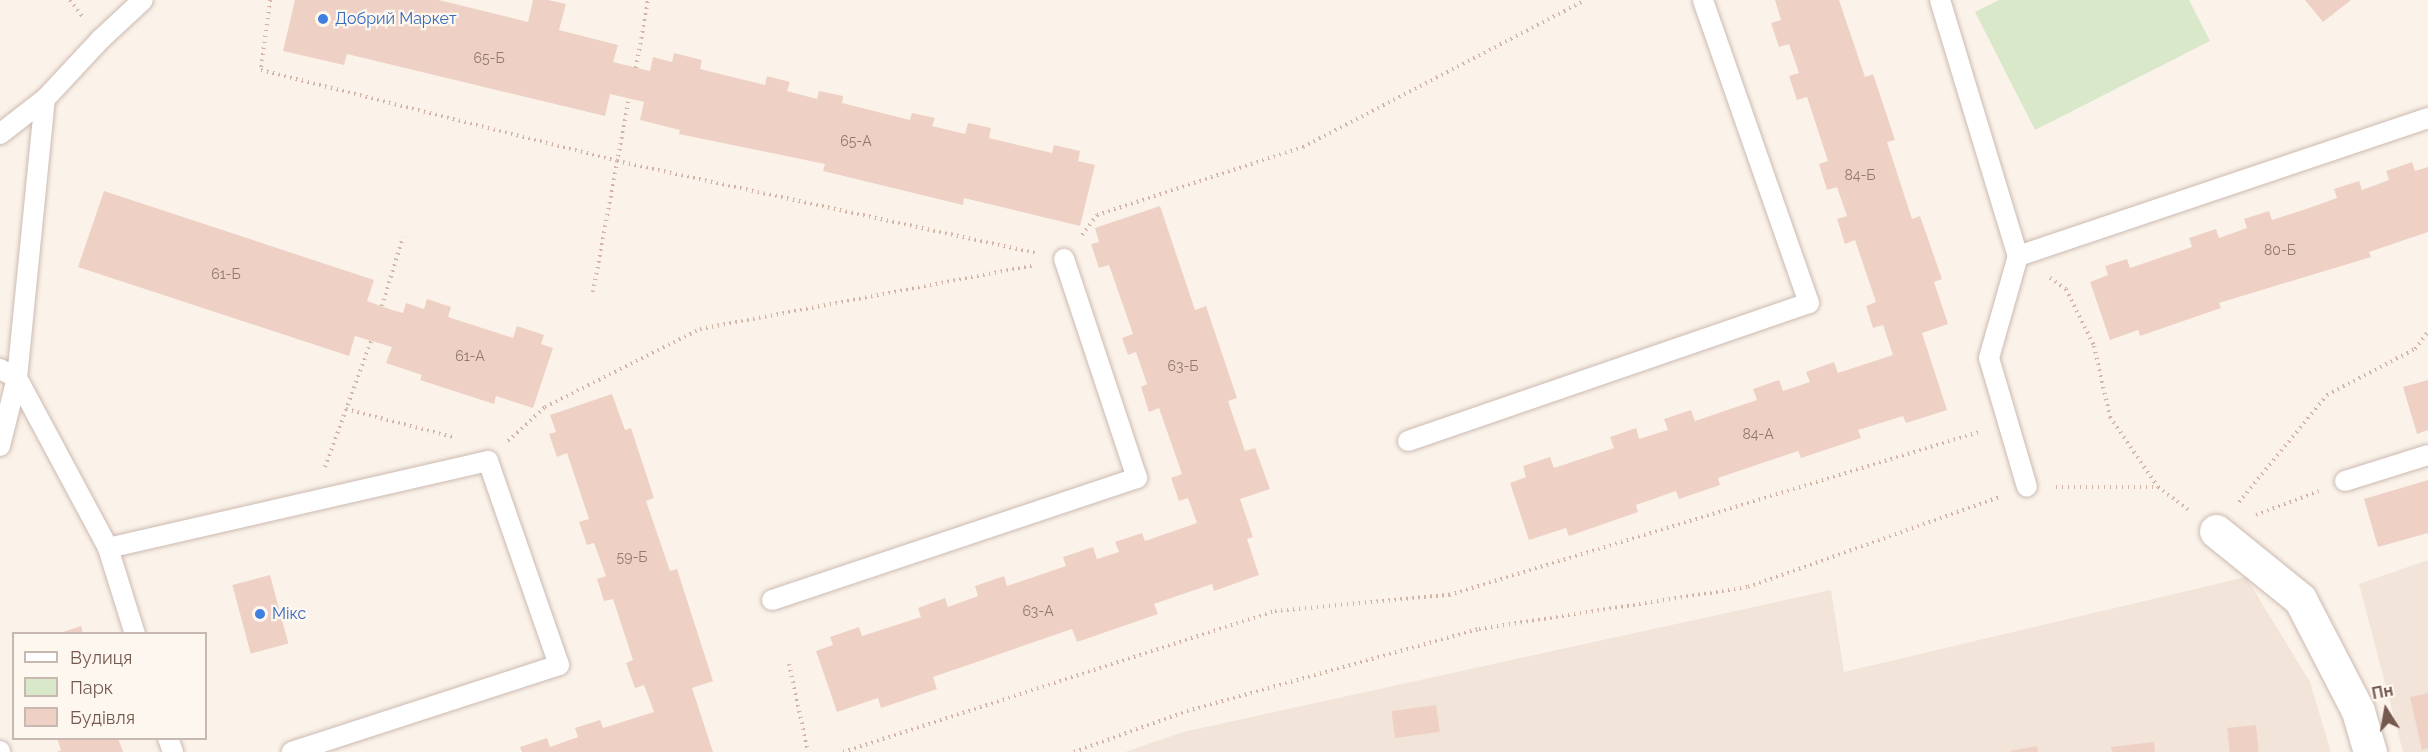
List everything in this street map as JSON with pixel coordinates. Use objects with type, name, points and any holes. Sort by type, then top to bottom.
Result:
[{"type":"street","points":[[2216,531],[2300,599],[2358,711],[2370,752]]},
{"type":"lane","points":[[0,134],[45,99],[101,39],[144,0]]},
{"type":"lane","points":[[1408,441],[1809,303],[1703,0]]},
{"type":"lane","points":[[1940,0],[2018,256],[1989,358],[2027,487]]},
{"type":"lane","points":[[0,446],[45,99]]},
{"type":"lane","points":[[2018,256],[2428,118]]},
{"type":"lane","points":[[772,600],[1137,478],[1064,259]]},
{"type":"lane","points":[[9,374],[108,548],[135,632]]},
{"type":"lane","points":[[2345,481],[2428,455]]},
{"type":"lane","points":[[108,548],[488,461],[559,665],[291,752]]},
{"type":"path","points":[[270,0],[261,69],[617,161],[1064,259]]},
{"type":"path","points":[[636,68],[648,0]]},
{"type":"path","points":[[488,461],[545,407],[700,329],[1064,259],[1097,215],[1303,147],[1585,0]]},
{"type":"path","points":[[592,292],[629,98]]},
{"type":"path","points":[[382,306],[403,237]]},
{"type":"path","points":[[2018,256],[2066,290],[2094,346],[2110,417],[2158,488],[2216,531]]},
{"type":"path","points":[[2216,531],[2327,394],[2415,349],[2428,332]]},
{"type":"path","points":[[312,501],[371,340]]},
{"type":"path","points":[[346,409],[456,438]]},
{"type":"path","points":[[843,752],[1275,611],[1449,595],[2009,423]]},
{"type":"path","points":[[2216,531],[2345,481]]},
{"type":"path","points":[[1074,752],[1187,711],[1479,629],[1748,587],[2027,487],[2158,488]]},
{"type":"path","points":[[789,664],[808,752]]},
{"type":"shaded area","points":[[2428,560],[2428,752],[2403,752],[2359,584]]},
{"type":"shaded area","points":[[2246,577],[2310,682],[2331,752],[1125,752],[1183,732],[1831,590],[1844,672]]},
{"type":"green space","points":[[1999,0],[2189,0],[2210,41],[2035,130],[1975,12]]},
{"type":"building","points":[[295,0],[439,0],[528,22],[533,0],[548,0],[566,4],[559,30],[618,45],[613,62],[650,71],[653,57],[672,62],[674,53],[702,60],[700,69],[765,85],[767,76],[790,82],[787,91],[817,99],[819,91],[843,96],[842,103],[910,120],[912,113],[935,118],[932,126],[965,134],[968,123],[991,128],[989,138],[1052,153],[1054,145],[1080,151],[1078,161],[1095,165],[1080,226],[964,198],[963,205],[823,171],[825,164],[679,134],[680,130],[640,120],[644,102],[610,94],[605,116],[347,54],[344,65],[283,51]]},
{"type":"building","points":[[1775,0],[1839,0],[1865,77],[1873,74],[1895,140],[1887,142],[1912,219],[1920,216],[1942,279],[1934,282],[1948,324],[1922,333],[1947,410],[1906,423],[1903,416],[1858,430],[1861,438],[1801,458],[1798,451],[1718,478],[1720,485],[1679,499],[1676,491],[1636,505],[1638,512],[1569,536],[1566,528],[1529,540],[1510,483],[1526,477],[1523,466],[1550,457],[1554,468],[1614,448],[1610,437],[1636,428],[1639,439],[1668,430],[1664,419],[1691,410],[1695,421],[1757,400],[1753,389],[1779,380],[1783,391],[1810,382],[1806,372],[1834,362],[1838,373],[1893,355],[1883,325],[1873,328],[1866,306],[1876,302],[1855,240],[1845,244],[1837,219],[1847,216],[1837,187],[1827,190],[1819,164],[1828,161],[1807,97],[1797,100],[1789,76],[1799,73],[1789,44],[1779,47],[1771,23],[1781,20]]},
{"type":"building","points":[[2305,0],[2351,0],[2323,22]]},
{"type":"building","points":[[2412,162],[2415,171],[2428,167],[2428,232],[2369,252],[2371,257],[2219,303],[2221,308],[2140,336],[2138,330],[2110,340],[2090,282],[2108,275],[2105,266],[2127,259],[2130,268],[2192,247],[2189,238],[2216,229],[2219,238],[2247,228],[2244,219],[2269,211],[2272,220],[2306,209],[2337,198],[2334,189],[2359,181],[2362,190],[2389,180],[2386,171]]},
{"type":"building","points":[[104,191],[374,280],[367,301],[392,310],[403,313],[406,303],[424,309],[427,299],[451,307],[448,317],[513,338],[517,326],[544,335],[541,344],[553,348],[533,408],[496,396],[494,404],[420,380],[422,375],[386,363],[392,347],[355,336],[349,356],[78,267]]},
{"type":"building","points":[[1160,206],[1195,310],[1206,306],[1237,398],[1228,401],[1245,451],[1255,448],[1270,489],[1240,499],[1253,537],[1247,539],[1259,575],[1214,591],[1212,584],[1154,604],[1158,614],[1077,642],[1072,629],[933,677],[937,689],[881,708],[878,698],[837,712],[816,651],[833,645],[830,637],[859,627],[862,636],[921,617],[918,608],[945,598],[948,607],[978,596],[975,586],[1004,576],[1007,586],[1066,566],[1063,557],[1093,547],[1097,559],[1119,552],[1115,542],[1142,533],[1145,541],[1197,523],[1188,498],[1179,501],[1171,478],[1182,474],[1159,408],[1149,412],[1141,387],[1147,384],[1136,352],[1128,355],[1122,338],[1133,334],[1109,265],[1099,268],[1091,244],[1099,242],[1095,228]]},
{"type":"building","points":[[2428,380],[2428,430],[2417,434],[2403,387]]},
{"type":"building","points":[[612,394],[625,430],[631,428],[654,498],[646,501],[670,571],[677,569],[713,681],[692,688],[713,752],[522,752],[520,747],[547,738],[550,747],[578,737],[575,728],[600,720],[603,728],[654,712],[644,685],[635,688],[626,663],[633,660],[613,599],[604,601],[597,579],[606,576],[594,543],[587,545],[579,522],[589,519],[567,453],[557,457],[549,434],[556,432],[550,415]]},
{"type":"building","points":[[2428,480],[2428,533],[2378,547],[2364,499]]},
{"type":"building","name":"Мікс","points":[[270,575],[288,644],[251,654],[232,585]]},
{"type":"building","points":[[81,626],[82,632],[63,632]]},
{"type":"building","points":[[2428,693],[2428,748],[2422,750],[2410,697]]},
{"type":"building","points":[[1436,705],[1440,732],[1395,738],[1391,711]]},
{"type":"building","points":[[2256,725],[2259,752],[2230,752],[2227,728]]},
{"type":"building","points":[[58,740],[119,740],[123,752],[57,752],[61,750]]},
{"type":"building","points":[[2154,742],[2155,752],[2112,752],[2111,747]]},
{"type":"building","points":[[2037,746],[2038,752],[2010,752],[2010,751]]},
{"type":"place","name":"Добрий Маркет","points":[[323,19]]},
{"type":"place","name":"Мікс","points":[[260,614]]}]
